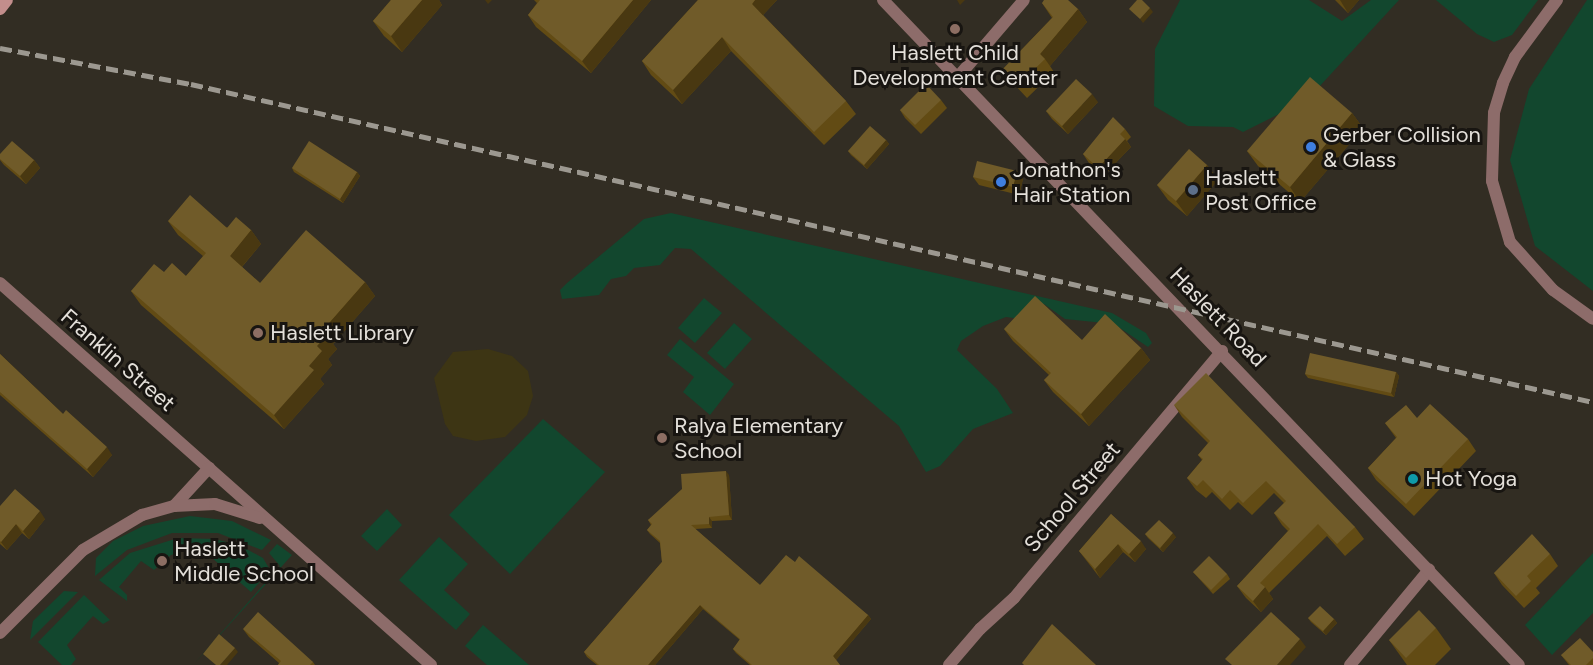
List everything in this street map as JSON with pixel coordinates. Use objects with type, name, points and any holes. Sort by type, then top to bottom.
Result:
[{"type":"main road","points":[[0,9],[7,0]]},
{"type":"street","name":"Haslett Road","points":[[884,0],[1222,351],[1519,665]]},
{"type":"street","points":[[958,77],[1024,0]]},
{"type":"street","points":[[1557,0],[1515,57],[1503,82],[1494,113],[1492,181],[1510,242],[1553,290],[1593,319]]},
{"type":"street","name":"Franklin Street","points":[[0,283],[431,665]]},
{"type":"street","name":"School Street","points":[[949,665],[980,629],[1014,598],[1222,351]]},
{"type":"street","name":"Franklin Street","points":[[174,506],[209,468]]},
{"type":"street","name":"Franklin Street","points":[[0,633],[97,539],[142,516],[174,506],[215,504],[232,507],[260,518],[282,533]]},
{"type":"street","points":[[1350,665],[1430,570]]},
{"type":"green space","points":[[1180,0],[1309,0],[1342,21],[1371,0],[1399,0],[1307,100],[1243,132],[1233,127],[1188,126],[1154,106],[1155,49]]},
{"type":"green space","points":[[1436,0],[1538,0],[1512,35],[1494,42],[1477,34]]},
{"type":"green space","points":[[1587,0],[1593,0],[1593,291],[1535,246],[1510,160],[1529,89]]},
{"type":"green space","points":[[671,213],[1112,313],[1146,333],[1152,343],[1148,347],[1114,324],[1065,319],[1044,304],[1022,319],[1006,317],[983,326],[961,341],[957,350],[997,389],[1013,413],[973,429],[940,466],[926,472],[899,426],[691,249],[675,248],[660,265],[634,268],[626,276],[611,279],[599,295],[562,299],[560,290],[567,283],[644,219]]},
{"type":"green space","points":[[704,298],[722,313],[695,343],[678,328]]},
{"type":"green space","points":[[734,323],[752,339],[725,369],[707,353]]},
{"type":"green space","points":[[680,339],[734,384],[710,415],[683,392],[694,377],[667,355]]},
{"type":"green space","points":[[543,419],[605,472],[510,574],[449,515]]},
{"type":"green space","points":[[387,509],[402,525],[377,551],[361,536]]},
{"type":"green space","points":[[190,516],[232,521],[271,540],[262,550],[218,533],[172,533],[127,550],[95,576],[96,558],[113,541],[143,526]]},
{"type":"green space","points":[[439,537],[468,564],[444,590],[470,614],[456,630],[399,580]]},
{"type":"green space","points":[[178,538],[215,539],[241,546],[263,558],[270,570],[251,592],[211,557],[190,549],[171,555],[154,570],[141,561],[119,587],[127,595],[127,601],[99,580],[130,553]]},
{"type":"green space","points":[[277,544],[292,555],[193,665],[280,566],[269,553]]},
{"type":"green space","points":[[1593,553],[1593,613],[1552,655],[1525,625]]},
{"type":"green space","points":[[64,591],[78,592],[30,640],[33,621]]},
{"type":"green space","points":[[84,595],[110,620],[103,624],[93,616],[67,645],[76,659],[71,665],[62,665],[38,642]]},
{"type":"green space","points":[[483,625],[529,665],[487,665],[465,646]]},
{"type":"sand","points":[[488,349],[512,356],[528,371],[533,396],[527,415],[505,437],[476,441],[453,436],[445,424],[434,378],[453,352]]},
{"type":"building","points":[[391,0],[422,0],[391,36],[373,21]]},
{"type":"building","points":[[540,0],[633,0],[582,61],[528,15]]},
{"type":"building","points":[[698,0],[755,0],[752,4],[846,101],[814,132],[722,37],[673,90],[642,61]]},
{"type":"building","points":[[1044,0],[1068,0],[1078,9],[1040,54],[1045,59],[1018,85],[1003,69],[1053,17],[1042,3]]},
{"type":"building","points":[[1137,0],[1142,0],[1150,8],[1140,19],[1129,9]]},
{"type":"building","name":"Gerber Collision & Glass","points":[[1310,77],[1352,113],[1290,187],[1247,151]]},
{"type":"building","points":[[1076,79],[1092,94],[1062,126],[1046,111]]},
{"type":"building","points":[[926,84],[941,100],[915,125],[900,110]]},
{"type":"building","points":[[1113,117],[1125,129],[1120,134],[1125,139],[1098,168],[1083,154]]},
{"type":"building","points":[[870,126],[886,140],[864,165],[848,151]]},
{"type":"building","points":[[12,141],[34,160],[20,176],[0,159],[0,154]]},
{"type":"building","points":[[309,141],[357,172],[340,199],[292,168]]},
{"type":"building","points":[[1189,149],[1207,165],[1176,201],[1157,185]]},
{"type":"building","points":[[977,161],[1017,171],[1013,187],[973,177]]},
{"type":"building","name":"Haslett Library","points":[[190,195],[227,228],[236,217],[251,230],[230,256],[260,283],[306,230],[365,282],[322,331],[327,335],[317,346],[322,351],[309,366],[314,370],[274,415],[131,291],[154,264],[164,272],[172,263],[186,276],[206,253],[168,221]]},
{"type":"building","points":[[1035,296],[1082,340],[1105,314],[1141,348],[1081,414],[1044,380],[1051,373],[1004,329]]},
{"type":"building","points":[[1310,353],[1396,372],[1391,393],[1305,374]]},
{"type":"building","points":[[0,354],[63,414],[66,410],[107,447],[87,469],[0,392]]},
{"type":"building","points":[[1206,373],[1355,527],[1337,544],[1318,524],[1260,583],[1265,587],[1253,601],[1237,586],[1290,529],[1274,513],[1286,501],[1266,481],[1243,503],[1230,490],[1222,499],[1203,480],[1197,486],[1187,478],[1203,459],[1198,455],[1210,441],[1174,405]]},
{"type":"building","points":[[1430,404],[1468,439],[1406,504],[1368,468],[1397,437],[1385,423],[1406,405],[1417,418]]},
{"type":"building","points":[[726,471],[729,515],[709,517],[709,524],[691,525],[760,585],[786,555],[795,562],[799,556],[868,615],[833,656],[840,665],[752,665],[733,649],[740,639],[700,605],[648,665],[599,665],[584,652],[662,562],[660,541],[647,530],[652,524],[648,520],[682,489],[681,474]]},
{"type":"building","points":[[15,489],[40,511],[23,531],[16,524],[1,542],[0,506]]},
{"type":"building","points":[[1111,514],[1141,541],[1129,554],[1118,544],[1095,569],[1079,551]]},
{"type":"building","points":[[1159,520],[1173,533],[1160,548],[1145,534]]},
{"type":"building","points":[[1532,534],[1550,554],[1527,576],[1531,581],[1516,596],[1494,573]]},
{"type":"building","points":[[1209,556],[1227,574],[1211,590],[1193,572]]},
{"type":"building","points":[[1320,606],[1334,619],[1323,631],[1308,618]]},
{"type":"building","points":[[1419,610],[1436,628],[1406,658],[1389,640]]},
{"type":"building","points":[[258,612],[313,662],[310,665],[278,665],[281,661],[243,629]]},
{"type":"building","points":[[1271,612],[1300,639],[1277,665],[1232,665],[1225,659]]},
{"type":"building","points":[[1052,624],[1096,665],[1024,665],[1022,663]]},
{"type":"building","points":[[219,634],[235,648],[220,665],[216,665],[203,654]]},
{"type":"building","points":[[1580,638],[1593,652],[1593,658],[1586,665],[1571,665],[1561,655]]},
{"type":"railway","points":[[0,48],[191,84],[1593,402]]},
{"type":"place","name":"Haslett Child Development Center","points":[[955,29]]},
{"type":"place","name":"Gerber Collision & Glass","points":[[1311,147]]},
{"type":"place","name":"Jonathon's Hair Station","points":[[1001,182]]},
{"type":"place","name":"Haslett Post Office","points":[[1193,190]]},
{"type":"place","name":"Haslett Library","points":[[258,333]]},
{"type":"place","name":"Ralya Elementary School","points":[[662,438]]},
{"type":"place","name":"Hot Yoga","points":[[1413,479]]},
{"type":"place","name":"Haslett Middle School","points":[[162,561]]}]
